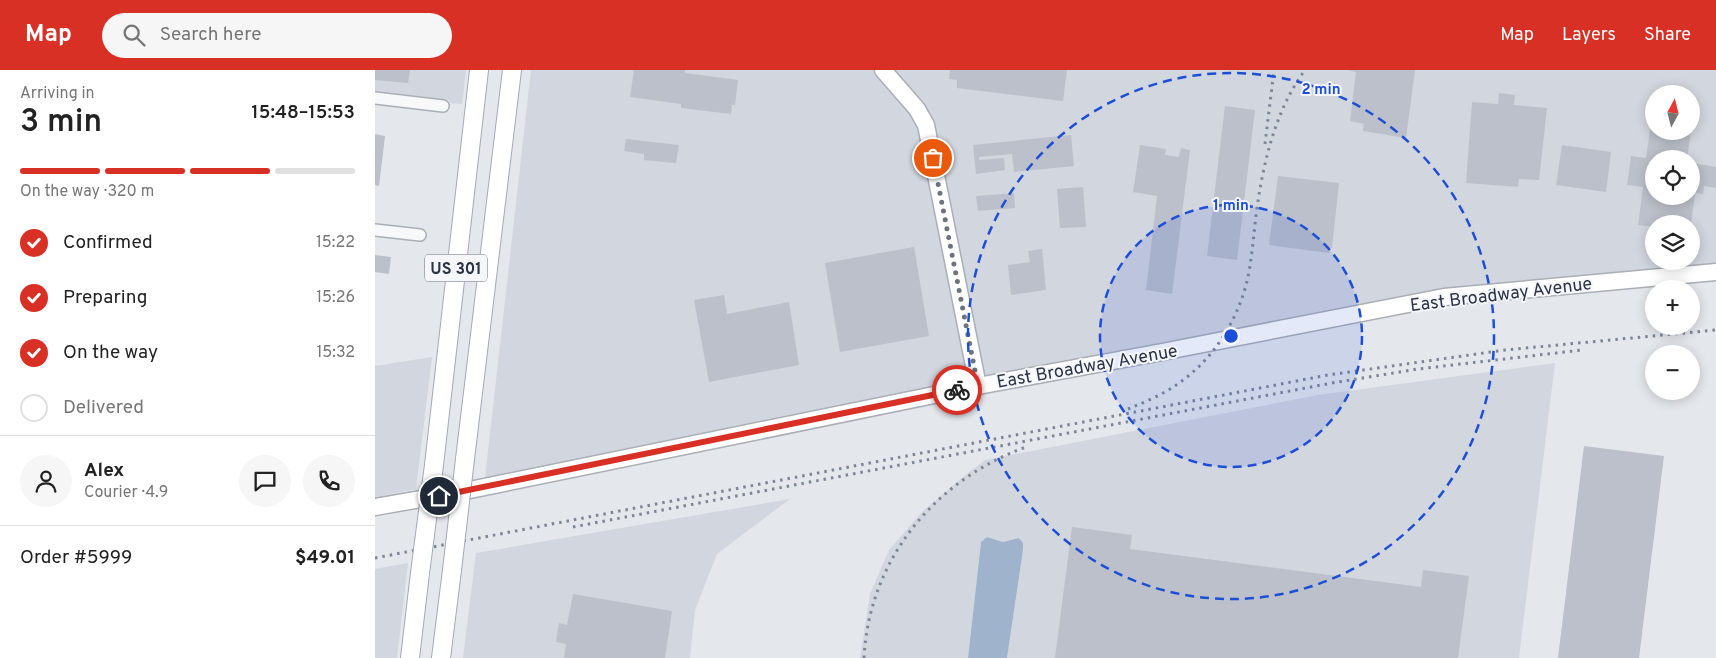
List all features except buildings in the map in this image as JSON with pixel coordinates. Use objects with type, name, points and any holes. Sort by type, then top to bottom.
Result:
[{"type":"main road","name":"US 301","points":[[410,658],[479,70]]},
{"type":"main road","name":"US 301","points":[[441,658],[512,70]]},
{"type":"main road","points":[[883,70],[917,109],[926,125],[978,386]]},
{"type":"main road","name":"East Broadway Avenue","points":[[375,507],[455,493],[978,386],[1444,297],[1716,272]]},
{"type":"street","points":[[375,98],[443,106]]},
{"type":"street","points":[[375,230],[420,235]]},
{"type":"shaded area","points":[[375,70],[466,70],[462,104],[449,103],[449,100],[375,91]]},
{"type":"shaded area","points":[[531,70],[875,70],[893,89],[921,128],[971,381],[528,471],[485,478]]},
{"type":"shaded area","points":[[892,70],[1716,70],[1716,266],[1700,267],[1700,215],[1645,215],[1645,270],[1671,270],[1444,290],[983,378],[932,123]]},
{"type":"shaded area","points":[[432,357],[416,489],[375,497],[375,366]]},
{"type":"shaded area","points":[[1555,363],[1519,658],[1007,658],[1023,543],[1019,538],[1003,542],[987,537],[981,542],[968,658],[860,658],[870,594],[889,550],[922,512],[985,460],[1318,395]]},
{"type":"shaded area","points":[[790,499],[717,554],[695,610],[690,658],[463,658],[476,553]]},
{"type":"shaded area","points":[[408,563],[397,658],[375,658],[375,569]]},
{"type":"water","points":[[987,537],[1003,542],[1019,538],[1023,543],[1007,658],[968,658],[981,542]]},
{"type":"railway","points":[[1265,144],[1274,70]]},
{"type":"railway","points":[[1128,409],[1167,391],[1192,373],[1214,350],[1231,322],[1244,292],[1248,277],[1264,167],[1280,116],[1295,85],[1305,70]]},
{"type":"railway","points":[[375,558],[1328,375],[1505,350],[1716,330]]},
{"type":"railway","points":[[573,527],[1332,383],[1418,369],[1582,350]]},
{"type":"railway","points":[[864,658],[869,622],[879,588],[893,556],[913,528],[936,502],[963,480],[993,461],[1026,447]]},
{"type":"way so far","points":[[933,158],[978,386],[957,390]]},
{"type":"route","points":[[439,496],[957,390]]}]
